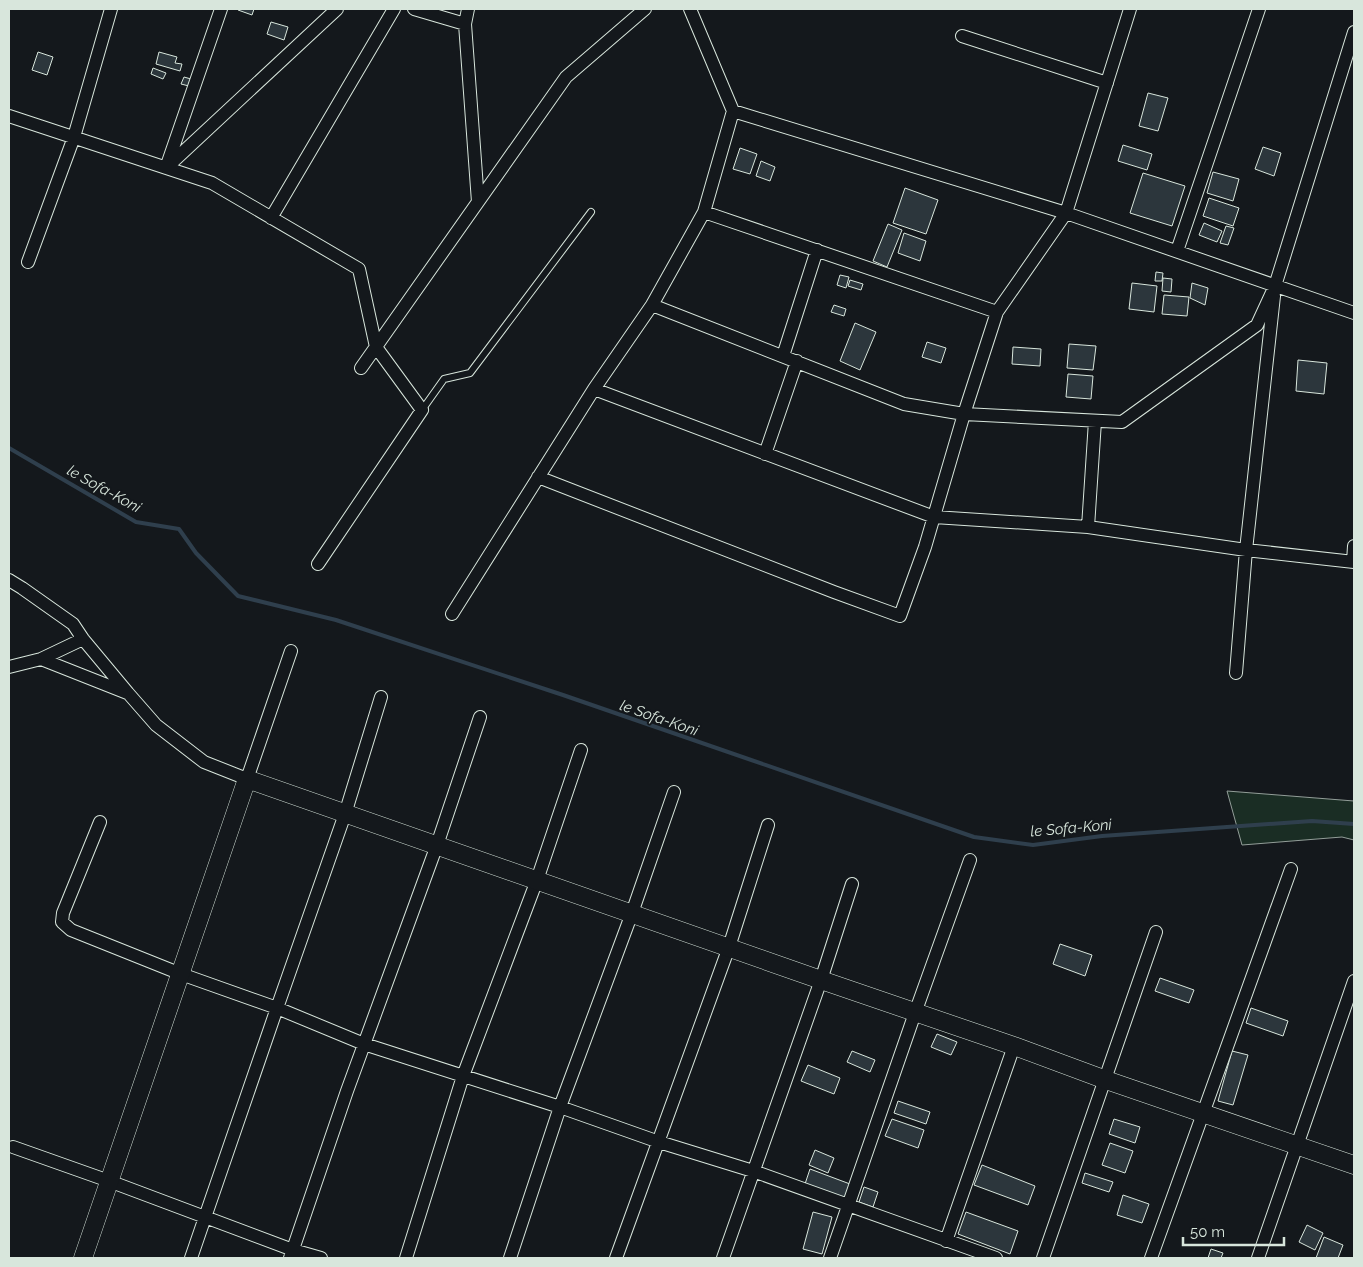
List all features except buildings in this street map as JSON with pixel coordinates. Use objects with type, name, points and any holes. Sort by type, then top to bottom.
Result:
[{"type":"street","points":[[28,262],[74,138],[111,9]]},
{"type":"street","points":[[166,168],[222,9]]},
{"type":"street","points":[[166,168],[337,9]]},
{"type":"street","points":[[271,218],[394,9]]},
{"type":"street","points":[[414,9],[465,24]]},
{"type":"street","points":[[468,9],[465,24],[478,202]]},
{"type":"street","points":[[361,368],[566,76],[645,9]]},
{"type":"street","points":[[452,614],[594,389],[652,304],[704,212],[733,111],[690,9]]},
{"type":"street","points":[[538,477],[900,616],[925,548],[964,414],[997,312],[1066,213],[1130,9]]},
{"type":"street","points":[[1177,251],[1259,9]]},
{"type":"street","points":[[652,304],[904,404],[964,414],[1122,422],[1257,325],[1275,286],[1354,32]]},
{"type":"street","points":[[962,36],[1107,82]]},
{"type":"street","points":[[733,111],[1066,213],[1354,313]]},
{"type":"street","points":[[9,116],[212,183],[359,270],[376,347],[422,410],[318,564]]},
{"type":"street","points":[[704,212],[997,312]]},
{"type":"street","points":[[783,356],[817,250]]},
{"type":"street","points":[[1236,674],[1246,550],[1275,286]]},
{"type":"street","points":[[765,454],[797,361]]},
{"type":"street","points":[[594,389],[934,517],[1088,527],[1246,550],[1353,562],[1354,546]]},
{"type":"street","points":[[1088,527],[1094,421]]},
{"type":"street","points":[[9,580],[73,624],[83,639],[156,725],[204,762],[345,814],[1354,1165]]},
{"type":"street","points":[[9,667],[41,659],[83,639]]},
{"type":"street","points":[[83,1258],[291,651]]},
{"type":"street","points":[[41,659],[128,693]]},
{"type":"street","points":[[191,1258],[345,814],[381,697]]},
{"type":"street","points":[[292,1254],[364,1044],[437,846],[480,717]]},
{"type":"street","points":[[406,1258],[463,1076],[538,880],[581,750]]},
{"type":"street","points":[[510,1258],[560,1108],[632,913],[674,792]]},
{"type":"street","points":[[100,822],[63,913],[62,922],[71,930],[180,974],[277,1008],[364,1044],[659,1142],[753,1171],[996,1258]]},
{"type":"street","points":[[616,1258],[729,947],[768,825]]},
{"type":"street","points":[[830,1258],[970,860]]},
{"type":"street","points":[[1151,1258],[1291,869]]},
{"type":"street","points":[[723,1258],[821,980],[852,884]]},
{"type":"street","points":[[1043,1258],[1156,932]]},
{"type":"street","points":[[1258,1258],[1354,981]]},
{"type":"street","points":[[946,1241],[1014,1046]]},
{"type":"street","points":[[13,1147],[205,1217],[292,1254],[321,1258]]},
{"type":"lane","points":[[422,410],[444,379],[470,373],[592,212]]},
{"type":"green space","points":[[1227,791],[1354,801],[1354,840],[1342,837],[1242,845]]},
{"type":"waterway","name":"le Sofa-Koni","points":[[9,448],[136,522],[179,529],[196,553],[238,596],[336,620],[563,695],[974,837],[1033,845],[1102,836],[1312,821],[1354,824]]}]
